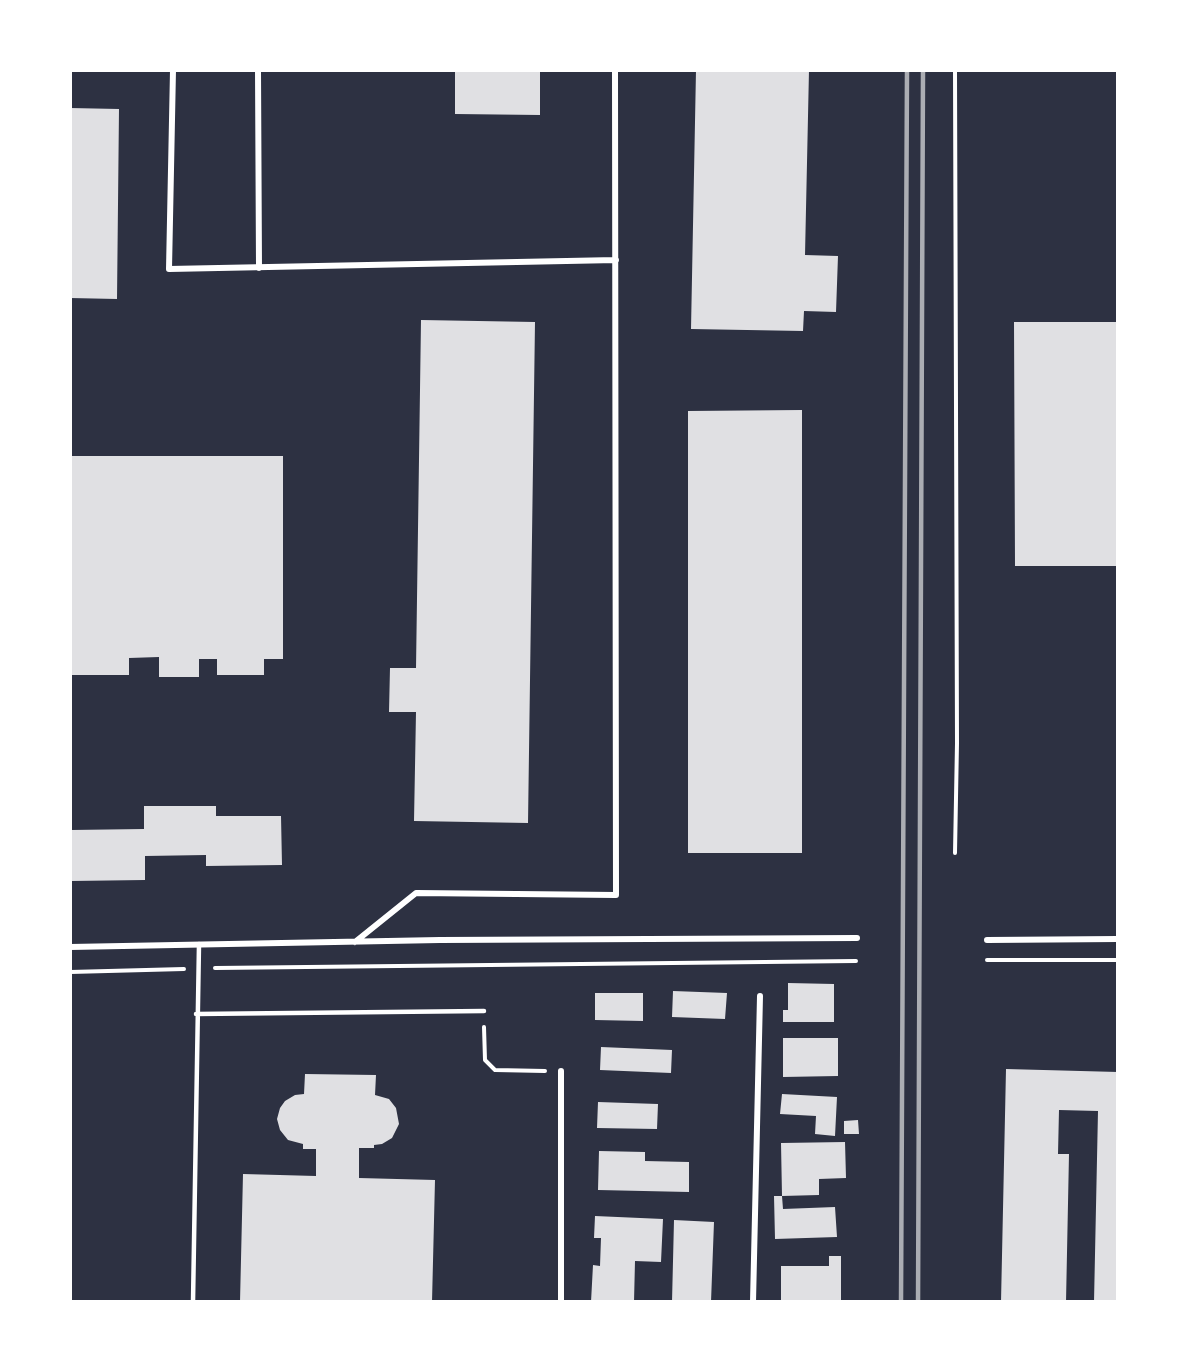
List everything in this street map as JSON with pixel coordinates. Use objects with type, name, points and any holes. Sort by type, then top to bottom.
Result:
[{"type":"street","points":[[173,70],[169,269],[616,260]]},
{"type":"street","points":[[258,70],[259,268]]},
{"type":"street","points":[[355,942],[416,892],[616,895],[615,70]]},
{"type":"street","points":[[70,947],[857,938]]},
{"type":"street","points":[[987,940],[1118,939]]},
{"type":"street","points":[[753,1302],[760,996]]},
{"type":"street","points":[[561,1071],[561,1302]]},
{"type":"lane","points":[[193,1302],[196,1014],[199,944]]},
{"type":"lane","points":[[196,1014],[484,1011]]},
{"type":"path","points":[[955,70],[957,743],[955,854]]},
{"type":"path","points":[[987,960],[1118,960]]},
{"type":"path","points":[[70,972],[198,968],[856,961]]},
{"type":"path","points":[[484,1011],[485,1060],[495,1070],[561,1071]]},
{"type":"building","points":[[455,70],[540,70],[540,115],[455,114]]},
{"type":"building","points":[[696,70],[809,70],[805,255],[838,256],[836,312],[804,311],[803,331],[691,329]]},
{"type":"building","points":[[70,108],[119,109],[117,299],[70,298]]},
{"type":"building","points":[[421,320],[535,322],[528,823],[414,821],[416,712],[389,712],[390,668],[416,668]]},
{"type":"building","points":[[1014,322],[1118,322],[1118,566],[1015,566]]},
{"type":"building","points":[[802,410],[802,853],[688,853],[688,411]]},
{"type":"building","points":[[70,456],[283,456],[283,659],[264,659],[264,675],[217,675],[217,659],[199,659],[199,677],[159,677],[159,657],[129,658],[129,675],[70,675]]},
{"type":"building","points":[[144,806],[216,806],[216,816],[281,816],[282,865],[206,866],[206,855],[145,856],[145,880],[71,881],[71,830],[144,829]]},
{"type":"building","points":[[788,983],[834,984],[834,1022],[783,1022],[783,1010],[788,1010]]},
{"type":"building","points":[[673,991],[727,993],[725,1019],[672,1017]]},
{"type":"building","points":[[595,993],[643,993],[643,1021],[595,1020]]},
{"type":"building","points":[[783,1038],[838,1038],[838,1076],[783,1077]]},
{"type":"building","points":[[601,1047],[672,1050],[671,1073],[600,1070]]},
{"type":"building","points":[[1006,1069],[1118,1072],[1118,1302],[1094,1302],[1098,1111],[1059,1110],[1058,1154],[1069,1154],[1066,1302],[1001,1302]]},
{"type":"building","points":[[305,1074],[376,1075],[375,1095],[389,1099],[396,1108],[399,1124],[392,1138],[382,1144],[374,1145],[374,1148],[359,1148],[359,1178],[435,1180],[432,1302],[240,1302],[243,1174],[316,1176],[316,1149],[303,1149],[303,1144],[288,1140],[280,1130],[277,1119],[285,1101],[295,1095],[304,1094]]},
{"type":"building","points":[[782,1094],[837,1097],[835,1136],[815,1134],[816,1116],[780,1114]]},
{"type":"building","points":[[598,1102],[658,1104],[657,1129],[597,1128]]},
{"type":"building","points":[[858,1120],[859,1134],[844,1134],[844,1121]]},
{"type":"building","points":[[845,1142],[846,1178],[819,1179],[819,1195],[782,1196],[781,1143]]},
{"type":"building","points":[[599,1151],[645,1152],[645,1161],[689,1162],[689,1192],[598,1190]]},
{"type":"building","points":[[774,1196],[782,1196],[783,1209],[835,1207],[837,1237],[775,1239]]},
{"type":"building","points":[[595,1216],[663,1219],[661,1262],[635,1261],[634,1302],[591,1302],[593,1265],[600,1266],[601,1238],[594,1238]]},
{"type":"building","points":[[674,1220],[714,1222],[711,1302],[672,1302]]},
{"type":"building","points":[[829,1256],[841,1256],[841,1302],[781,1302],[781,1266],[829,1266]]},
{"type":"railway","points":[[901,1302],[907,70]]},
{"type":"railway","points":[[918,1302],[923,70]]}]
